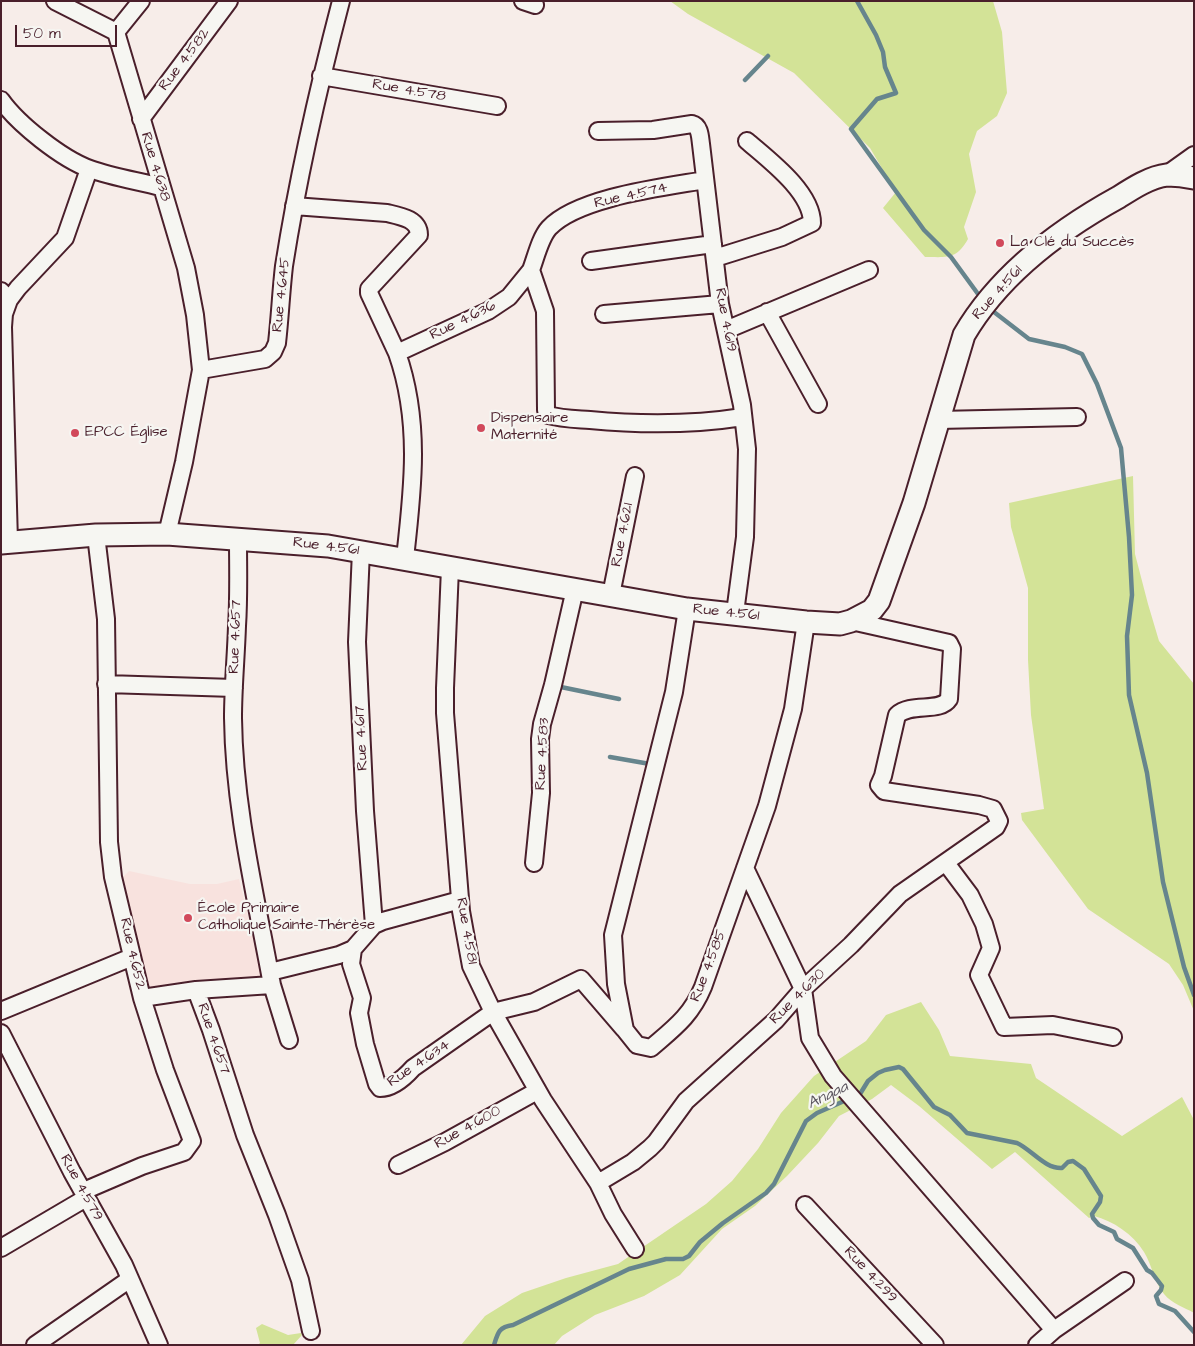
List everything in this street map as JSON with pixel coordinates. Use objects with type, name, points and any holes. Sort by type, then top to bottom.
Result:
[{"type":"main road","name":"Rue 4.561","points":[[5,543],[96,535],[167,534],[328,546],[687,608],[806,622],[840,624],[851,621],[872,610],[879,601],[914,503],[964,335],[975,316],[1003,283],[1048,243],[1088,214],[1148,181],[1166,175],[1194,178]]},
{"type":"street","points":[[55,1],[116,32],[141,1]]},
{"type":"street","name":"Rue 4.582","points":[[141,119],[229,1]]},
{"type":"street","name":"Rue 4.645","points":[[201,370],[265,359],[273,352],[277,343],[284,269],[294,206],[322,76],[341,1]]},
{"type":"street","name":"Rue 4.638","points":[[116,32],[192,292],[201,370]]},
{"type":"street","name":"Rue 4.578","points":[[322,76],[497,106]]},
{"type":"street","points":[[1,100],[18,120],[64,156],[89,168],[161,187]]},
{"type":"street","name":"Rue 4.619","points":[[598,131],[653,130],[696,125],[701,144],[706,180],[720,304],[743,417],[747,449],[745,537],[735,613]]},
{"type":"street","points":[[591,261],[714,251],[782,238],[812,223],[812,217],[797,188],[785,174],[747,141]]},
{"type":"street","points":[[1166,175],[1194,156]]},
{"type":"street","points":[[5,543],[3,326],[5,296],[18,288],[65,238],[89,168]]},
{"type":"street","name":"Rue 4.574","points":[[531,270],[549,228],[577,210],[615,196],[706,180]]},
{"type":"street","points":[[294,206],[387,212],[402,216],[415,223],[419,229],[419,235],[369,288],[397,353],[408,389],[414,431],[411,499],[405,558]]},
{"type":"street","points":[[531,270],[545,311],[546,410],[548,415],[624,424],[664,425],[706,423],[743,417]]},
{"type":"street","name":"Rue 4.636","points":[[397,353],[488,311],[509,297],[531,270]]},
{"type":"street","points":[[726,330],[868,270]]},
{"type":"street","points":[[604,314],[720,304]]},
{"type":"street","points":[[767,312],[818,404]]},
{"type":"street","points":[[167,534],[184,462],[201,370]]},
{"type":"street","points":[[938,420],[1077,417]]},
{"type":"street","name":"Rue 4.621","points":[[612,595],[636,476]]},
{"type":"street","name":"Rue 4.652","points":[[1,1248],[86,1198],[86,1190],[142,1166],[184,1152],[192,1141],[165,1070],[142,998],[113,877],[109,842],[106,619],[96,535]]},
{"type":"street","name":"Rue 4.657","points":[[238,539],[238,624],[233,719],[242,826],[271,979],[196,990],[245,1135],[277,1215],[300,1280],[311,1331]]},
{"type":"street","name":"Rue 4.617","points":[[361,551],[357,642],[365,811],[374,925]]},
{"type":"street","name":"Rue 4.581","points":[[450,568],[445,713],[460,900],[471,966],[493,1012],[537,1091],[598,1182],[613,1214],[635,1249]]},
{"type":"street","name":"Rue 4.583","points":[[534,864],[541,794],[540,739],[542,724],[575,589]]},
{"type":"street","points":[[625,1030],[616,984],[613,935],[674,692],[687,608]]},
{"type":"street","name":"Rue 4.630","points":[[598,1182],[633,1162],[656,1142],[686,1102],[776,1020],[803,989],[851,946],[900,894],[996,827],[999,821],[993,808],[884,791],[879,785],[883,776],[897,715],[905,708],[941,706],[949,699],[952,649],[949,642],[851,621]]},
{"type":"street","name":"Rue 4.585","points":[[625,1030],[637,1045],[651,1048],[686,1017],[697,1002],[767,806],[792,709],[806,622]]},
{"type":"street","points":[[106,684],[234,688]]},
{"type":"street","points":[[946,863],[970,896],[984,924],[991,948],[979,975],[1004,1027],[1053,1025],[1112,1037]]},
{"type":"street","points":[[745,868],[803,989],[810,1038],[833,1076],[1054,1330]]},
{"type":"street","points":[[289,1040],[271,979],[353,949],[374,925],[395,916],[460,900]]},
{"type":"street","name":"Rue 4.634","points":[[353,949],[351,964],[362,998],[359,1013],[365,1044],[377,1084],[380,1088],[386,1088],[406,1077],[413,1068],[493,1012],[534,1002],[581,979],[625,1030]]},
{"type":"street","points":[[1,1011],[132,956]]},
{"type":"street","points":[[142,998],[196,990]]},
{"type":"street","name":"Rue 4.579","points":[[1,1033],[6,1053],[119,1256],[159,1345]]},
{"type":"street","name":"Rue 4.600","points":[[398,1164],[445,1142],[537,1091]]},
{"type":"street","name":"Rue 4.299","points":[[805,1204],[935,1345]]},
{"type":"street","points":[[35,1345],[130,1279]]},
{"type":"street","points":[[1037,1345],[1054,1330],[1125,1282]]},
{"type":"shaded area","name":"École Primaire Catholique Sainte-Thérèse","points":[[129,871],[190,884],[217,884],[239,879],[265,979],[144,988],[120,880]]},
{"type":"green space","points":[[670,1],[993,1],[1002,32],[1007,93],[997,116],[977,131],[969,154],[976,192],[964,227],[968,239],[964,246],[950,256],[925,257],[883,208],[896,192],[870,148],[794,73],[688,14]]},
{"type":"green space","points":[[1133,476],[1135,554],[1148,604],[1159,641],[1194,684],[1194,1011],[1183,985],[1169,964],[1088,909],[1022,820],[1021,813],[1044,809],[1031,715],[1028,660],[1028,588],[1011,527],[1009,503]]},
{"type":"green space","points":[[921,1002],[939,1030],[950,1056],[1031,1064],[1036,1078],[1122,1136],[1182,1097],[1194,1120],[1194,1313],[1174,1303],[1164,1294],[1144,1252],[1134,1239],[1122,1229],[1101,1218],[1094,1216],[1089,1218],[1015,1152],[992,1169],[919,1106],[891,1085],[872,1099],[839,1116],[818,1143],[787,1176],[755,1206],[722,1229],[680,1275],[644,1296],[595,1315],[562,1336],[554,1345],[461,1345],[485,1316],[522,1293],[566,1278],[618,1264],[706,1204],[732,1181],[758,1149],[781,1113],[814,1076],[866,1041],[886,1015]]},
{"type":"green space","points":[[262,1324],[288,1335],[301,1333],[302,1335],[293,1345],[258,1345],[260,1343],[256,1328]]},
{"type":"waterway","points":[[857,1],[876,35],[883,52],[885,67],[896,93],[877,99],[851,129],[924,230],[951,257],[978,294]]},
{"type":"waterway","points":[[745,80],[768,56]]},
{"type":"waterway","points":[[994,312],[1029,339],[1065,347],[1082,354],[1097,384],[1121,448],[1132,595],[1127,636],[1129,695],[1147,773],[1163,882],[1184,967],[1194,995]]},
{"type":"waterway","points":[[556,686],[619,699]]},
{"type":"waterway","points":[[610,757],[650,764]]},
{"type":"waterway","name":"Angaa","points":[[494,1345],[498,1333],[505,1327],[513,1325],[629,1269],[666,1259],[683,1259],[689,1256],[700,1242],[723,1223],[766,1193],[774,1184],[806,1121],[817,1113],[860,1094],[868,1081],[878,1073],[899,1067],[903,1069],[934,1107],[950,1115],[967,1133],[1017,1143],[1050,1166],[1056,1168],[1062,1168],[1068,1162],[1073,1161],[1084,1169],[1101,1196],[1100,1202],[1092,1214],[1093,1218],[1099,1225],[1114,1232],[1117,1239],[1133,1248],[1147,1270],[1152,1273],[1162,1286],[1156,1296],[1159,1304],[1175,1311],[1194,1332]]},
{"type":"place","name":"La Clé du Succès","points":[[1000,243]]},
{"type":"place","name":"Dispensaire Maternité","points":[[481,428]]},
{"type":"place","name":"EPCC Église","points":[[75,433]]},
{"type":"place","name":"École Primaire Catholique Sainte-Thérèse","points":[[188,918]]}]
